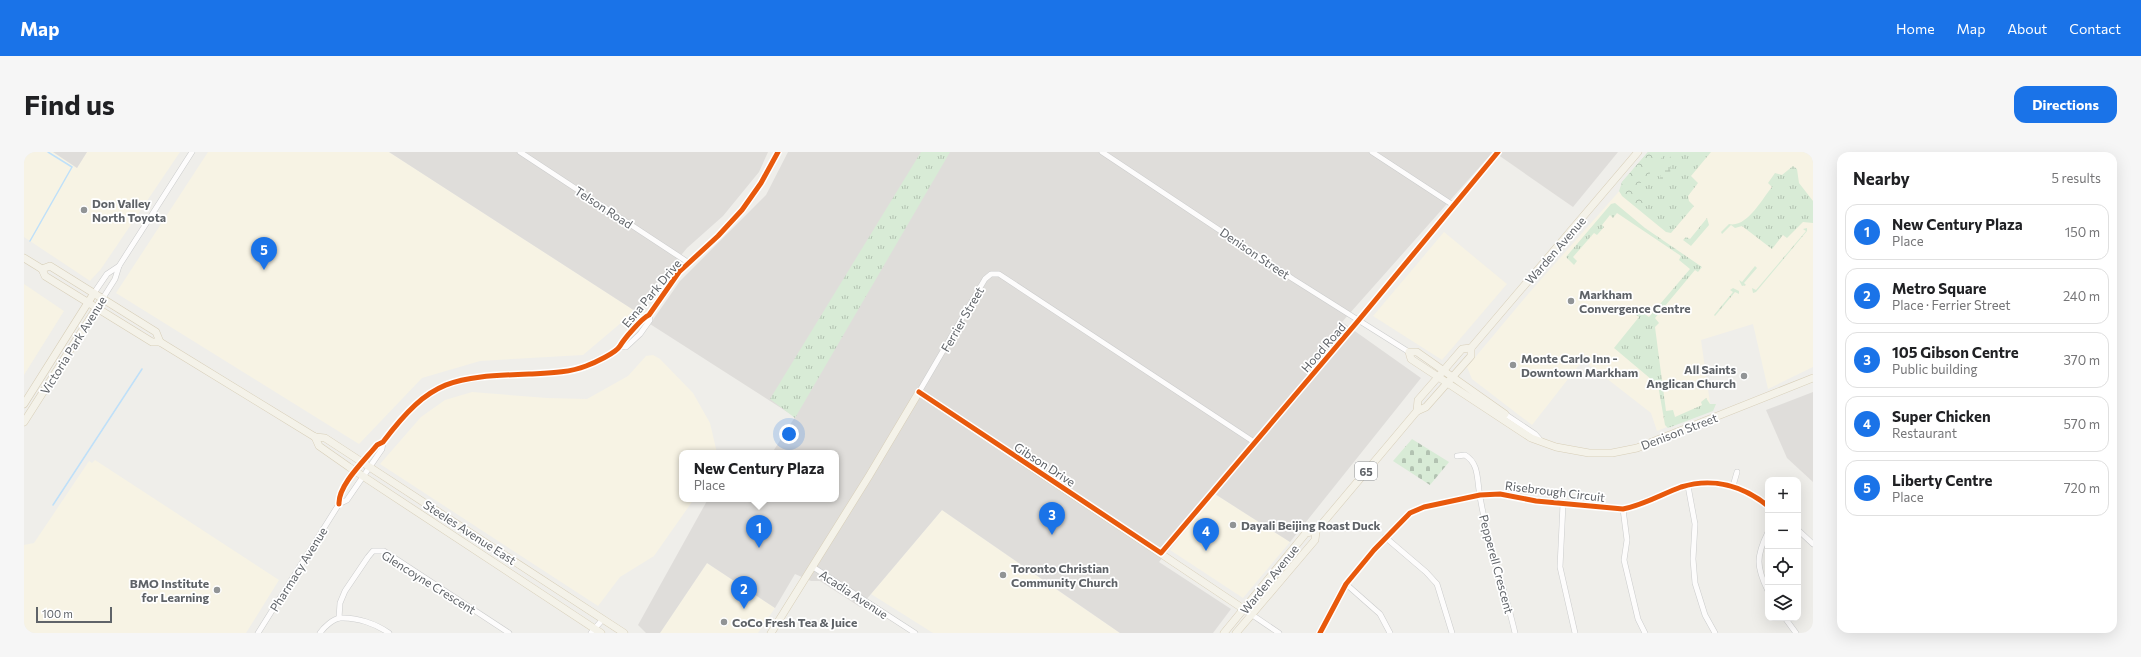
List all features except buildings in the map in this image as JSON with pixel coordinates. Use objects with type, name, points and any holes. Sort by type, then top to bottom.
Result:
[{"type":"main road","name":"Warden Avenue","points":[[1224,633],[1306,533],[1316,530],[1417,411],[1426,407],[1447,384],[1471,356],[1471,348],[1638,152]]},
{"type":"main road","name":"Steeles Avenue East","points":[[24,258],[42,269],[45,276],[96,309],[152,342],[160,342],[315,437],[325,438],[370,466],[624,633]]},
{"type":"main road","name":"Steeles Avenue East","points":[[42,269],[50,266],[103,298],[156,332],[160,342]]},
{"type":"main road","name":"Victoria Park Avenue","points":[[24,404],[94,293]]},
{"type":"main road","name":"Victoria Park Avenue","points":[[24,422],[103,298]]},
{"type":"main road","name":"Warden Avenue","points":[[1417,411],[1418,400],[1462,349],[1471,348]]},
{"type":"main road","name":"Denison Street","points":[[1505,414],[1417,352],[1409,352],[1411,359],[1531,438],[1541,440],[1556,447],[1588,453],[1625,451],[1651,443],[1813,378]]},
{"type":"main road","name":"Gibson Drive","points":[[919,392],[1244,610]]},
{"type":"main road","name":"Ferrier Street","points":[[771,633],[919,392]]},
{"type":"main road","name":"Steeles Avenue East","points":[[315,437],[319,446],[362,476],[596,632]]},
{"type":"main road","name":"Warden Avenue","points":[[1236,633],[1315,540],[1316,530]]},
{"type":"street","name":"Victoria Park Avenue","points":[[103,298],[115,279],[119,266],[192,152]]},
{"type":"street","name":"Telson Road","points":[[520,152],[689,263]]},
{"type":"street","name":"Esna Park Drive","points":[[363,462],[376,445],[383,442],[413,405],[424,396],[448,384],[472,377],[556,373],[572,370],[596,362],[620,346],[621,341],[634,330],[645,317],[649,315],[663,293],[689,263],[718,236],[742,210],[761,183],[778,152]]},
{"type":"street","name":"Denison Street","points":[[1102,152],[1358,321],[1409,352]]},
{"type":"street","points":[[1372,152],[1453,205]]},
{"type":"street","name":"Hood Road","points":[[1161,553],[1358,321],[1498,152]]},
{"type":"street","name":"Victoria Park Avenue","points":[[94,293],[107,274],[119,266]]},
{"type":"street","name":"Ferrier Street","points":[[919,392],[985,279],[991,274],[999,274],[1254,442]]},
{"type":"street","name":"Denison Street","points":[[1505,414],[1535,434],[1541,440]]},
{"type":"street","name":"Esna Park Drive","points":[[362,476],[382,449],[383,442]]},
{"type":"street","name":"Pepperell Crescent","points":[[1457,456],[1465,455],[1474,463],[1492,554],[1509,609],[1514,633]]},
{"type":"street","name":"Pharmacy Avenue","points":[[339,504],[339,496],[363,462]]},
{"type":"street","points":[[1733,486],[1737,472]]},
{"type":"street","name":"Pharmacy Avenue","points":[[258,633],[339,504],[347,500],[362,476]]},
{"type":"street","name":"Risebrough Circuit","points":[[1320,633],[1346,584],[1385,537],[1410,512],[1439,503],[1480,495],[1508,494],[1536,501],[1623,509],[1633,507],[1688,486],[1710,483],[1733,486],[1754,496],[1765,504]]},
{"type":"street","points":[[1688,486],[1695,524],[1693,560],[1695,583],[1705,615],[1715,633]]},
{"type":"street","points":[[1563,504],[1560,567],[1575,633]]},
{"type":"street","points":[[1623,509],[1627,540],[1624,560],[1638,619],[1645,633]]},
{"type":"street","points":[[1801,533],[1813,544]]},
{"type":"street","points":[[1385,537],[1426,572],[1437,584],[1452,633]]},
{"type":"street","points":[[1765,540],[1759,555],[1758,566],[1766,585]]},
{"type":"street","name":"Glencoyne Crescent","points":[[339,618],[340,603],[346,591],[370,553],[376,550],[384,551],[509,633]]},
{"type":"street","name":"Acadia Avenue","points":[[812,567],[915,633]]},
{"type":"street","points":[[1346,584],[1380,614],[1390,633]]},
{"type":"street","points":[[1244,610],[1280,633]]},
{"type":"street","points":[[320,633],[330,623],[339,618],[374,624],[389,633]]},
{"type":"street","points":[[596,632],[603,620]]},
{"type":"street","points":[[1787,621],[1796,633]]},
{"type":"shaded area","points":[[24,152],[53,152],[77,168],[87,152],[180,152],[101,269],[90,281],[24,237]]},
{"type":"shaded area","points":[[53,152],[87,152],[77,168]]},
{"type":"shaded area","points":[[208,152],[389,152],[635,311],[583,355],[480,361],[422,378],[359,444],[116,293]]},
{"type":"shaded area","points":[[389,152],[768,152],[759,172],[723,216],[687,248],[635,311]]},
{"type":"shaded area","points":[[788,152],[1493,152],[1342,322],[1421,378],[1290,542],[1215,494],[1159,562],[1231,609],[1213,633],[1120,633],[942,510],[860,607],[820,581],[811,581],[795,574],[775,608],[707,563],[660,633],[646,633],[638,625],[706,502],[839,502],[839,450],[774,450],[795,417],[650,324],[680,281],[766,195]]},
{"type":"shaded area","points":[[1494,152],[1618,152],[1573,207]]},
{"type":"shaded area","points":[[1654,152],[1813,152],[1813,367],[1768,389],[1753,324],[1701,340],[1711,410],[1657,431],[1651,413],[1583,360],[1532,425],[1472,379],[1467,367],[1529,293]]},
{"type":"shaded area","points":[[1444,232],[1507,284],[1442,360],[1373,316]]},
{"type":"shaded area","points":[[24,284],[64,311],[24,375]]},
{"type":"shaded area","points":[[653,355],[660,359],[693,393],[710,423],[716,450],[679,450],[679,502],[692,502],[654,556],[620,577],[598,606],[380,464],[421,417],[445,400],[472,392],[547,398],[587,399],[628,376],[646,356]]},
{"type":"shaded area","points":[[1813,392],[1813,482],[1787,458],[1766,410]]},
{"type":"shaded area","points":[[95,460],[279,580],[246,633],[24,633],[24,545],[34,543],[89,461],[92,463]]},
{"type":"shaded area","points":[[1215,494],[1290,542],[1243,598],[1170,550]]},
{"type":"shaded area","points":[[942,510],[1120,633],[933,633],[871,594]]},
{"type":"shaded area","points":[[707,563],[775,608],[758,633],[660,633]]},
{"type":"green space","points":[[921,152],[950,152],[795,418],[770,399]]},
{"type":"green space","points":[[1648,152],[1711,152],[1691,176],[1698,183],[1688,196],[1689,201],[1694,206],[1671,233],[1666,232],[1622,196],[1619,191],[1622,182]]},
{"type":"green space","points":[[1648,152],[1667,152],[1654,166],[1649,175],[1637,186],[1644,205],[1641,208],[1632,203],[1621,187],[1622,182]]},
{"type":"green space","points":[[1671,156],[1670,178],[1665,182],[1660,181],[1661,169]]},
{"type":"green space","points":[[1793,166],[1797,169],[1799,183],[1813,201],[1813,223],[1803,222],[1787,238],[1783,235],[1772,249],[1742,226],[1735,228],[1731,225],[1722,234],[1721,232],[1729,224],[1742,222],[1754,212],[1772,187],[1768,183],[1775,173],[1782,175]]},
{"type":"green space","points":[[1615,203],[1645,228],[1702,267],[1698,272],[1695,270],[1655,318],[1659,323],[1655,327],[1666,411],[1673,410],[1675,417],[1702,405],[1701,402],[1706,398],[1710,404],[1716,404],[1713,411],[1668,428],[1665,425],[1658,385],[1614,348],[1639,317],[1635,314],[1639,310],[1649,317],[1690,269],[1679,260],[1681,256],[1617,213],[1613,218],[1610,215],[1602,225],[1604,227],[1597,235],[1594,233],[1573,257],[1577,261],[1574,265],[1566,257],[1611,204]]},
{"type":"green space","points":[[1707,218],[1709,225],[1691,246],[1683,240],[1686,237],[1690,239]]},
{"type":"green space","points":[[1807,228],[1807,231],[1756,292],[1753,293],[1752,288],[1756,290],[1806,231],[1803,229]]},
{"type":"green space","points":[[1755,266],[1757,268],[1744,283],[1746,285],[1742,286],[1739,280],[1742,282]]},
{"type":"green space","points":[[1733,288],[1739,291],[1739,294],[1735,292],[1715,316],[1714,315],[1733,292],[1730,290]]},
{"type":"green space","points":[[1730,367],[1730,375],[1723,376],[1723,369]]},
{"type":"green space","points":[[1412,439],[1449,462],[1430,485],[1393,461]]},
{"type":"waterway","points":[[30,241],[72,167],[48,152]]},
{"type":"waterway","points":[[53,505],[142,369]]},
{"type":"cycle path","points":[[339,504],[340,497],[347,481],[359,465],[377,445],[383,442],[415,405],[430,393],[446,385],[462,380],[481,377],[551,373],[572,370],[594,363],[618,349],[638,324],[649,315],[679,272],[718,236],[742,210],[761,183],[778,152]]},
{"type":"cycle path","points":[[919,392],[1161,553],[1358,321],[1498,152]]},
{"type":"cycle path","points":[[1320,633],[1346,584],[1374,550],[1410,513],[1424,507],[1480,495],[1500,494],[1536,501],[1623,509],[1646,502],[1681,487],[1705,483],[1727,485],[1748,493],[1765,504]]},
{"type":"place","name":"Don Valley North Toyota","points":[[84,210]]},
{"type":"place","name":"Liberty Centre","points":[[264,270]]},
{"type":"place","name":"Markham Convergence Centre","points":[[1571,301]]},
{"type":"place","name":"Monte Carlo Inn - Downtown Markham","points":[[1513,365]]},
{"type":"place","name":"All Saints Anglican Church","points":[[1744,376]]},
{"type":"place","name":"Dayali Beijing Roast Duck","points":[[1233,525]]},
{"type":"place","name":"105 Gibson Centre","points":[[1052,535]]},
{"type":"place","name":"New Century Plaza","points":[[759,548]]},
{"type":"place","name":"Super Chicken","points":[[1206,551]]},
{"type":"place","name":"Toronto Christian Community Church","points":[[1003,575]]},
{"type":"place","name":"BMO Institute for Learning","points":[[217,590]]},
{"type":"place","name":"Metro Square","points":[[744,609]]},
{"type":"place","name":"CoCo Fresh Tea & Juice","points":[[724,622]]}]
